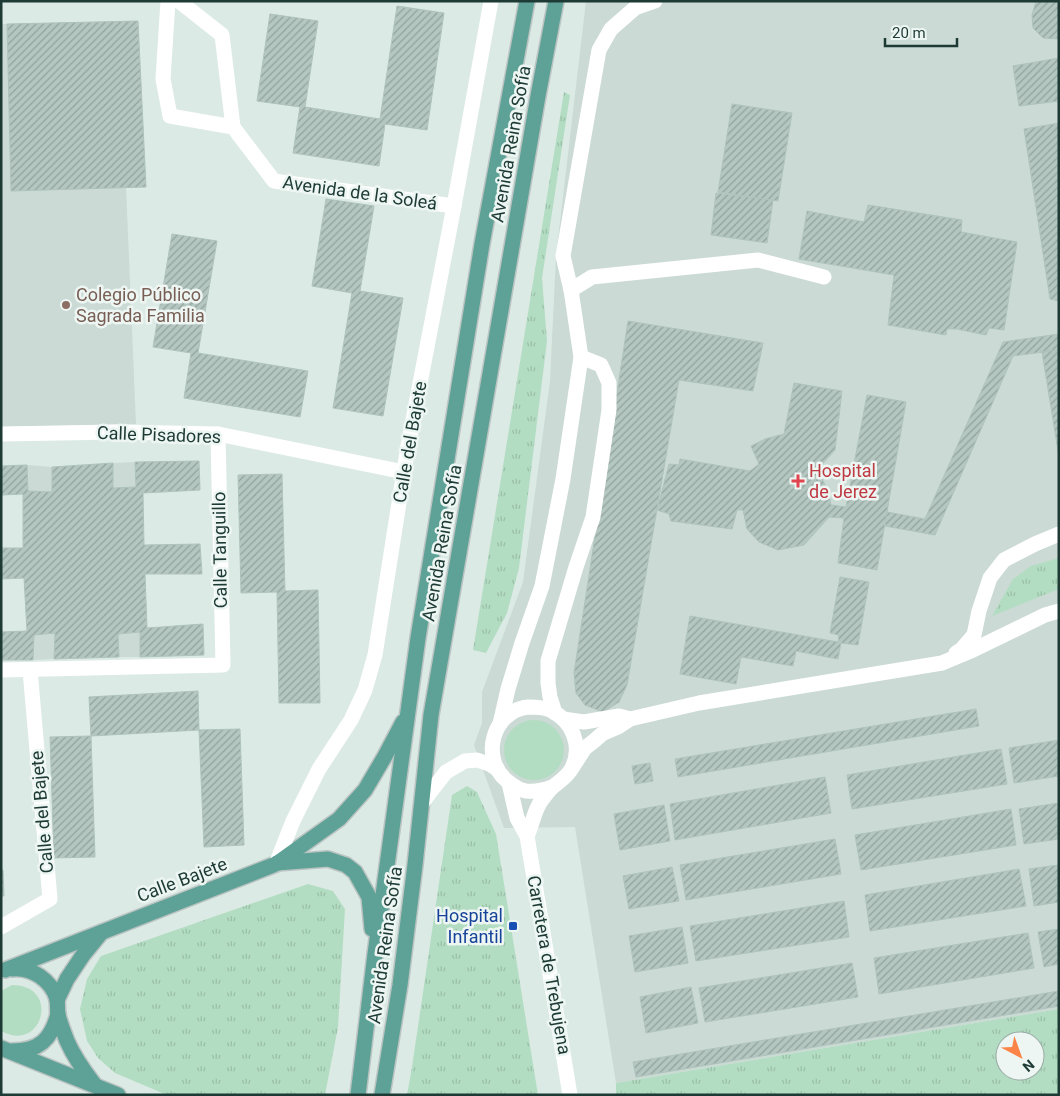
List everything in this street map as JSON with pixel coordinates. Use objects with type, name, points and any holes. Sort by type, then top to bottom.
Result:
[{"type":"main road","name":"Avenida Reina Sofía","points":[[358,1095],[418,638],[482,244],[527,1]]},
{"type":"main road","name":"Avenida Reina Sofía","points":[[382,1095],[400,984],[436,686],[536,106],[556,1]]},
{"type":"main road","points":[[276,864],[339,820],[365,790],[408,711]]},
{"type":"main road","points":[[276,864],[328,859],[346,865],[355,872],[369,897],[375,954]]},
{"type":"main road","name":"Calle Bajete","points":[[3,971],[276,864]]},
{"type":"main road","name":"Calle Bajete","points":[[5,1050],[22,1051],[36,1047],[47,1038],[55,1027],[58,1007],[67,979],[82,955],[102,932]]},
{"type":"main road","points":[[3,971],[19,968],[32,971],[44,978],[52,988],[68,1042],[94,1084]]},
{"type":"main road","points":[[5,1050],[118,1095]]},
{"type":"street","points":[[168,1],[164,79],[170,116],[232,127],[222,35],[179,1]]},
{"type":"street","name":"Calle del Bajete","points":[[276,864],[293,821],[319,769],[351,720],[365,690],[375,655],[404,472],[491,1]]},
{"type":"street","name":"Carretera de Trebujena","points":[[570,1095],[527,836],[518,818],[509,783],[501,776],[494,764],[492,751],[493,737],[500,724],[513,670],[542,586],[563,479],[581,357],[571,290],[562,256],[599,50],[611,29],[635,8],[655,1]]},
{"type":"street","name":"Avenida de la Soleá","points":[[232,127],[274,181],[454,206]]},
{"type":"street","points":[[571,290],[592,277],[758,260],[824,277]]},
{"type":"street","points":[[559,716],[550,697],[548,661],[593,517],[610,410],[609,383],[602,365],[581,357]]},
{"type":"street","name":"Calle Pisadores","points":[[1,434],[116,432],[218,434],[404,472]]},
{"type":"street","name":"Calle Tanguillo","points":[[30,670],[223,665],[218,434]]},
{"type":"street","points":[[942,663],[962,649],[974,636],[979,612],[990,578],[1004,560],[1059,534]]},
{"type":"street","points":[[559,716],[584,722],[618,716],[630,719],[699,703],[942,663],[1045,615],[1059,611]]},
{"type":"street","points":[[1,670],[30,670]]},
{"type":"street","name":"Calle del Bajete","points":[[1,927],[50,899],[30,670]]},
{"type":"street","points":[[500,724],[509,714],[522,708],[550,709],[571,727],[576,740],[576,754],[572,768]]},
{"type":"street","name":"Carretera de Trebujena","points":[[527,836],[534,812],[552,787],[564,779],[585,748],[602,734],[630,719]]},
{"type":"street","points":[[422,803],[446,772],[465,761],[477,760],[497,768]]},
{"type":"street","points":[[509,783],[525,791],[539,791],[552,787]]},
{"type":"shaded area","name":"Hospital de Jerez","points":[[586,1],[1059,1],[1059,1009],[616,1083],[575,827],[504,828],[474,745],[482,723],[482,692],[523,582],[550,381],[556,256]]},
{"type":"shaded area","name":"Colegio Público Sagrada Familia","points":[[138,21],[146,187],[126,187],[136,424],[1,427],[1,24]]},
{"type":"shaded area","points":[[135,462],[136,487],[113,488],[113,463]]},
{"type":"shaded area","points":[[27,465],[52,467],[52,492],[28,491]]},
{"type":"shaded area","points":[[140,632],[140,657],[119,657],[118,634]]},
{"type":"shaded area","points":[[55,633],[54,659],[33,660],[34,635]]},
{"type":"green space","points":[[564,92],[570,95],[542,278],[547,341],[519,568],[507,613],[486,653],[473,650]]},
{"type":"green space","points":[[1059,558],[1059,589],[992,616],[1013,579],[1031,566]]},
{"type":"green space","points":[[528,720],[540,720],[556,728],[562,738],[564,750],[562,762],[556,772],[540,780],[528,780],[512,772],[504,756],[504,744],[512,728]]},
{"type":"green space","points":[[467,786],[477,792],[496,834],[538,1095],[407,1095],[452,795]]},
{"type":"green space","points":[[308,884],[333,891],[345,909],[338,1027],[325,1095],[167,1095],[115,1073],[98,1058],[87,1041],[80,1009],[87,979],[101,956]]},
{"type":"green space","points":[[12,985],[27,988],[37,995],[41,1006],[41,1017],[36,1027],[27,1034],[16,1036],[1,1031],[1,991]]},
{"type":"green space","points":[[1059,1009],[1059,1095],[616,1095],[616,1083]]},
{"type":"building","points":[[1036,1],[1059,1],[1059,39],[1043,38],[1033,28],[1032,15]]},
{"type":"building","points":[[397,6],[444,13],[427,130],[385,124],[379,166],[293,153],[300,107],[257,101],[270,14],[318,21],[305,107],[380,119]]},
{"type":"building","points":[[138,21],[146,187],[11,191],[7,24]]},
{"type":"building","points":[[1059,58],[1059,101],[1019,106],[1013,66]]},
{"type":"building","points":[[732,104],[792,113],[778,201],[718,192]]},
{"type":"building","points":[[1059,123],[1059,301],[1050,299],[1024,129]]},
{"type":"building","points":[[716,193],[773,200],[767,243],[711,235]]},
{"type":"building","points":[[326,199],[374,206],[360,291],[403,298],[383,416],[333,408],[352,293],[312,286]]},
{"type":"building","points":[[868,205],[962,220],[961,232],[1017,242],[1004,330],[989,328],[986,335],[957,329],[947,329],[946,335],[888,325],[894,275],[799,259],[807,211],[864,222]]},
{"type":"building","points":[[172,234],[217,241],[198,353],[308,371],[300,417],[184,398],[191,353],[153,347]]},
{"type":"building","points":[[628,321],[763,343],[753,391],[679,380],[627,685],[619,702],[603,712],[585,705],[576,693],[574,673]]},
{"type":"building","points":[[1059,334],[1059,350],[1013,356],[935,535],[885,526],[887,512],[925,519],[1003,342]]},
{"type":"building","points":[[1059,350],[1059,457],[1042,352]]},
{"type":"building","points":[[794,383],[842,391],[835,450],[817,470],[828,490],[831,505],[846,507],[867,395],[906,402],[877,570],[838,563],[844,518],[829,517],[804,545],[778,550],[759,542],[747,529],[743,510],[737,510],[732,529],[671,521],[669,514],[657,510],[669,464],[679,465],[680,459],[750,471],[759,464],[751,446],[765,439],[784,434]]},
{"type":"building","points":[[199,461],[200,490],[143,493],[144,545],[200,544],[202,574],[145,574],[147,628],[203,624],[204,655],[140,657],[140,632],[118,634],[119,657],[54,659],[55,633],[34,635],[33,660],[1,660],[1,632],[27,631],[24,578],[1,579],[1,548],[23,548],[23,494],[1,495],[1,466],[27,465],[28,491],[52,492],[52,467],[113,463],[113,488],[136,487],[135,462]]},
{"type":"building","points":[[282,474],[285,591],[318,590],[320,703],[279,703],[277,592],[241,593],[238,475]]},
{"type":"building","points":[[840,577],[869,582],[858,645],[841,643],[838,659],[796,651],[793,666],[741,657],[736,684],[680,674],[690,616],[838,642],[839,635],[830,633]]},
{"type":"building","points":[[198,691],[199,730],[91,736],[89,697]]},
{"type":"building","points":[[976,709],[979,726],[678,777],[675,759]]},
{"type":"building","points":[[240,729],[244,845],[204,847],[199,730]]},
{"type":"building","points":[[91,736],[95,857],[54,858],[50,737]]},
{"type":"building","points":[[1059,740],[1059,776],[1014,783],[1009,748]]},
{"type":"building","points":[[1001,749],[1007,784],[852,809],[847,775]]},
{"type":"building","points":[[650,763],[653,781],[635,784],[632,766]]},
{"type":"building","points":[[825,777],[831,813],[675,840],[670,804]]},
{"type":"building","points":[[1059,803],[1059,839],[1024,844],[1019,809]]},
{"type":"building","points":[[664,805],[670,841],[620,850],[614,814]]},
{"type":"building","points":[[1011,809],[1016,845],[861,870],[855,835]]},
{"type":"building","points":[[835,839],[841,874],[686,900],[680,865]]},
{"type":"building","points":[[1059,865],[1059,902],[1034,906],[1029,869]]},
{"type":"building","points":[[672,867],[679,901],[629,909],[623,876]]},
{"type":"building","points":[[1019,869],[1026,906],[870,931],[865,895]]},
{"type":"building","points":[[1,870],[3,870],[4,896],[1,896]]},
{"type":"building","points":[[844,901],[849,937],[696,961],[690,926]]},
{"type":"building","points":[[682,927],[688,963],[635,972],[629,936]]},
{"type":"building","points":[[1059,929],[1059,964],[1044,967],[1038,932]]},
{"type":"building","points":[[1028,933],[1034,968],[879,994],[874,958]]},
{"type":"building","points":[[852,963],[858,997],[705,1022],[699,988]]},
{"type":"building","points":[[691,987],[698,1023],[646,1033],[640,997]]},
{"type":"building","points":[[1059,991],[1059,1006],[636,1077],[633,1062]]},
{"type":"place","name":"Colegio Público Sagrada Familia","points":[[66,305]]},
{"type":"place","name":"Hospital de Jerez","points":[[798,481]]},
{"type":"place","name":"Hospital Infantil","points":[[513,926]]}]
